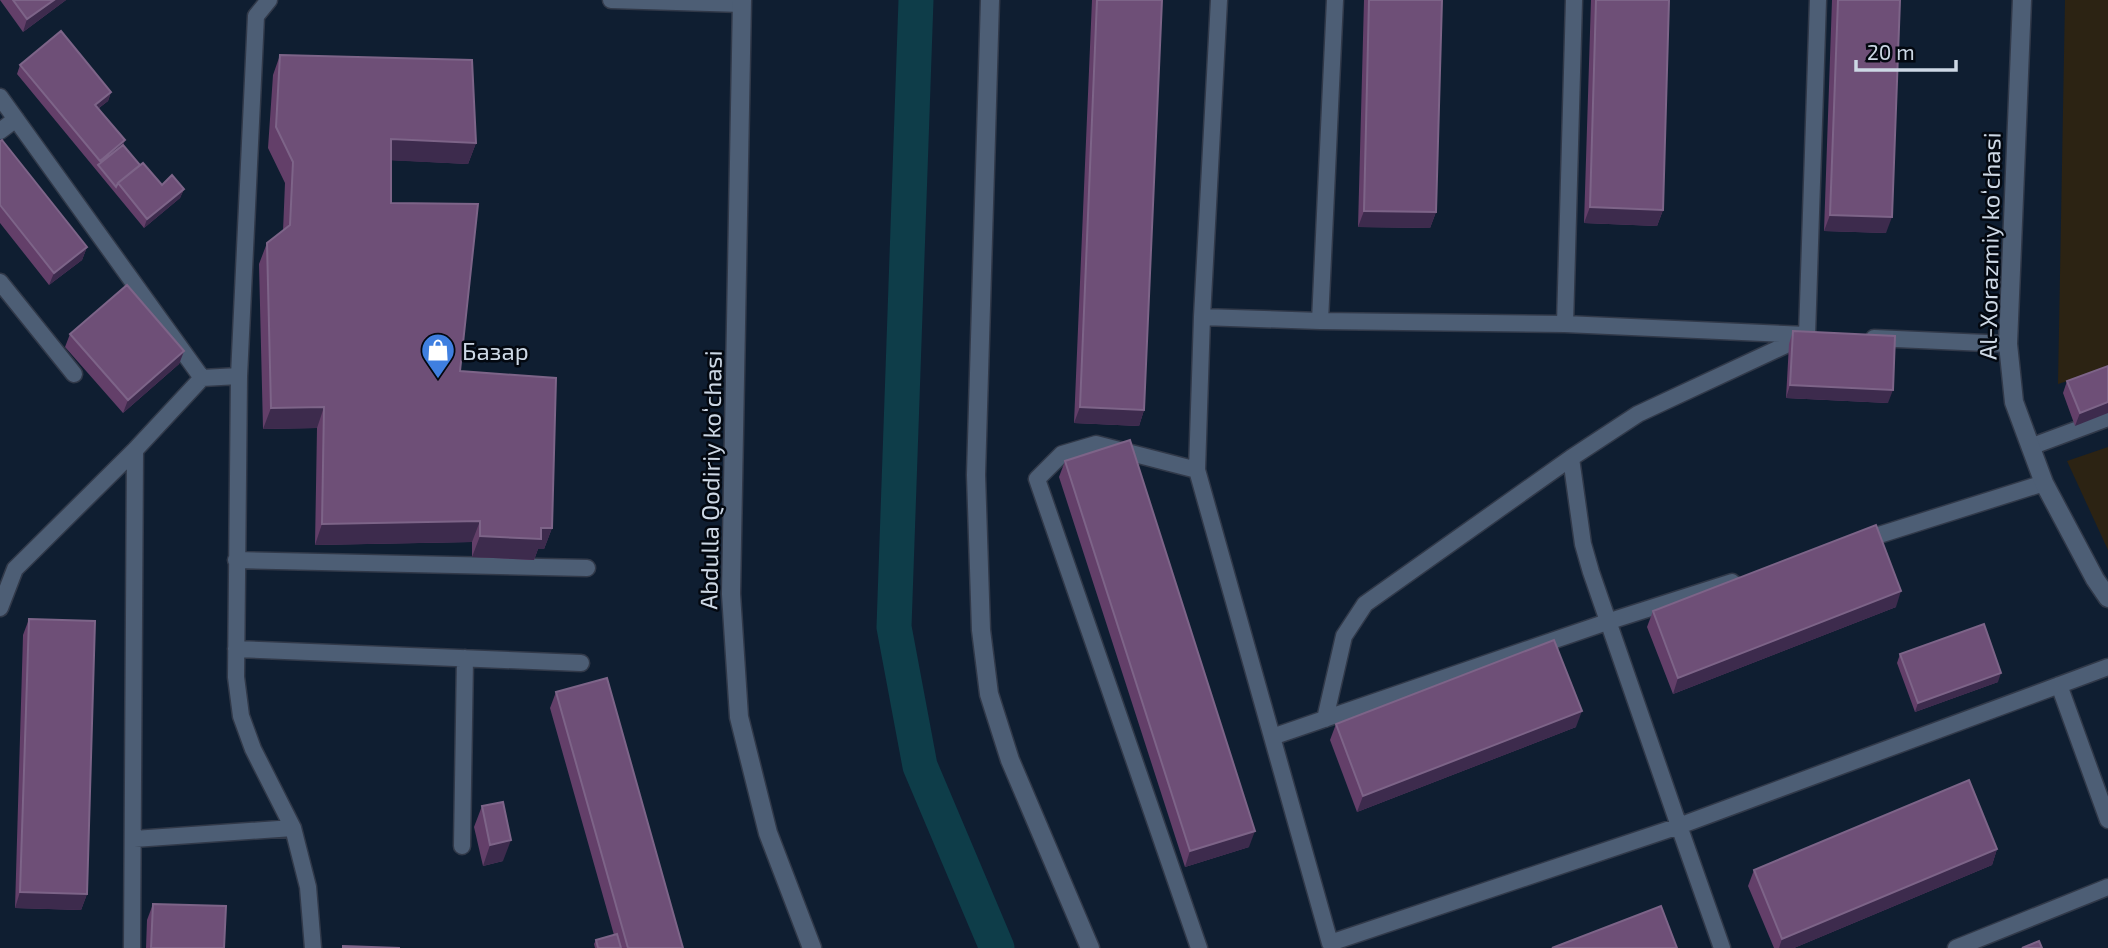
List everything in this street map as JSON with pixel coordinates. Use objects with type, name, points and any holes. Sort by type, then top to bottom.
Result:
[{"type":"street","points":[[990,0],[976,475],[981,630],[989,694],[1010,760],[1090,948]]},
{"type":"street","name":"Al-Xorazmiy koʻchasi","points":[[2022,0],[2008,344],[2014,402],[2044,483],[2095,579],[2108,597]]},
{"type":"street","name":"Abdulla Qodiriy koʻchasi","points":[[742,2],[731,594],[738,717],[768,833],[812,948]]},
{"type":"lane","points":[[269,0],[256,16],[239,376],[236,677],[241,716],[253,749],[293,828],[308,887],[313,948]]},
{"type":"lane","points":[[611,0],[742,2]]},
{"type":"lane","points":[[1219,0],[1202,317],[1197,470],[1272,737],[1326,946],[1679,826],[2108,667]]},
{"type":"lane","points":[[1320,321],[1335,0]]},
{"type":"lane","points":[[1565,324],[1574,0]]},
{"type":"lane","points":[[1814,335],[1818,0]]},
{"type":"lane","points":[[0,97],[202,378]]},
{"type":"lane","points":[[0,131],[16,119]]},
{"type":"lane","points":[[0,282],[74,374]]},
{"type":"lane","points":[[1202,317],[1565,324],[1814,335]]},
{"type":"lane","points":[[1325,719],[1343,636],[1365,604],[1637,414],[1814,335]]},
{"type":"lane","points":[[1861,337],[2008,344]]},
{"type":"lane","points":[[0,584],[135,450],[202,378],[239,376]]},
{"type":"lane","points":[[2029,447],[2108,418]]},
{"type":"lane","points":[[1197,470],[1096,444],[1062,454],[1037,479],[1199,948]]},
{"type":"lane","points":[[132,948],[135,450]]},
{"type":"lane","points":[[1571,458],[1583,544],[1722,948]]},
{"type":"lane","points":[[1847,545],[2044,483]]},
{"type":"lane","points":[[236,560],[587,568]]},
{"type":"lane","points":[[0,608],[15,569]]},
{"type":"lane","points":[[1272,737],[1609,621],[1741,579]]},
{"type":"lane","points":[[236,649],[581,663]]},
{"type":"lane","points":[[462,846],[465,658]]},
{"type":"lane","points":[[2059,685],[2108,820]]},
{"type":"lane","points":[[134,839],[293,828]]},
{"type":"lane","points":[[1956,948],[2108,887]]},
{"type":"shaded area","points":[[2065,0],[2108,0],[2108,368],[2058,384]]},
{"type":"shaded area","points":[[2108,447],[2108,550],[2067,461]]},
{"type":"building","points":[[13,0],[54,0],[27,19]]},
{"type":"building","points":[[1097,0],[1162,0],[1144,410],[1080,407]]},
{"type":"building","points":[[1369,0],[1442,0],[1436,212],[1364,211]]},
{"type":"building","points":[[1596,0],[1669,0],[1663,210],[1590,207]]},
{"type":"building","points":[[1838,0],[1900,0],[1892,217],[1830,215]]},
{"type":"building","points":[[61,31],[111,92],[95,105],[125,140],[100,161],[20,65]]},
{"type":"building","points":[[280,55],[472,60],[476,143],[391,139],[391,203],[478,204],[460,371],[556,378],[552,528],[541,528],[541,539],[480,536],[480,521],[322,524],[324,407],[271,408],[267,243],[290,225],[293,162],[276,127]]},
{"type":"building","points":[[2,140],[87,247],[54,273],[0,205]]},
{"type":"building","points":[[123,145],[140,165],[116,187],[98,165]]},
{"type":"building","points":[[143,163],[162,185],[172,175],[184,189],[147,219],[118,183]]},
{"type":"building","points":[[127,285],[184,351],[128,400],[70,334]]},
{"type":"building","points":[[1793,331],[1895,336],[1893,390],[1790,385]]},
{"type":"building","points":[[2108,366],[2108,402],[2080,413],[2067,381]]},
{"type":"building","points":[[1130,440],[1255,831],[1190,851],[1065,461]]},
{"type":"building","points":[[1876,525],[1901,591],[1678,678],[1653,611]]},
{"type":"building","points":[[29,619],[95,621],[87,894],[20,892]]},
{"type":"building","points":[[1984,624],[2001,673],[1918,703],[1900,654]]},
{"type":"building","points":[[1554,640],[1582,711],[1363,796],[1336,724]]},
{"type":"building","points":[[607,678],[683,948],[628,948],[556,692]]},
{"type":"building","points":[[1969,780],[1997,849],[1782,939],[1754,870]]},
{"type":"building","points":[[503,802],[511,840],[490,845],[482,806]]},
{"type":"building","points":[[153,904],[226,906],[224,948],[151,948]]},
{"type":"building","points":[[1661,906],[1677,948],[1552,948]]},
{"type":"building","points":[[617,934],[621,948],[598,948],[596,940]]},
{"type":"building","points":[[2039,941],[2042,948],[2022,948]]},
{"type":"building","points":[[343,946],[400,948],[343,948]]},
{"type":"waterway","points":[[916,0],[894,627],[920,766],[997,948]]},
{"type":"place","name":"Базар","points":[[438,380]]}]
